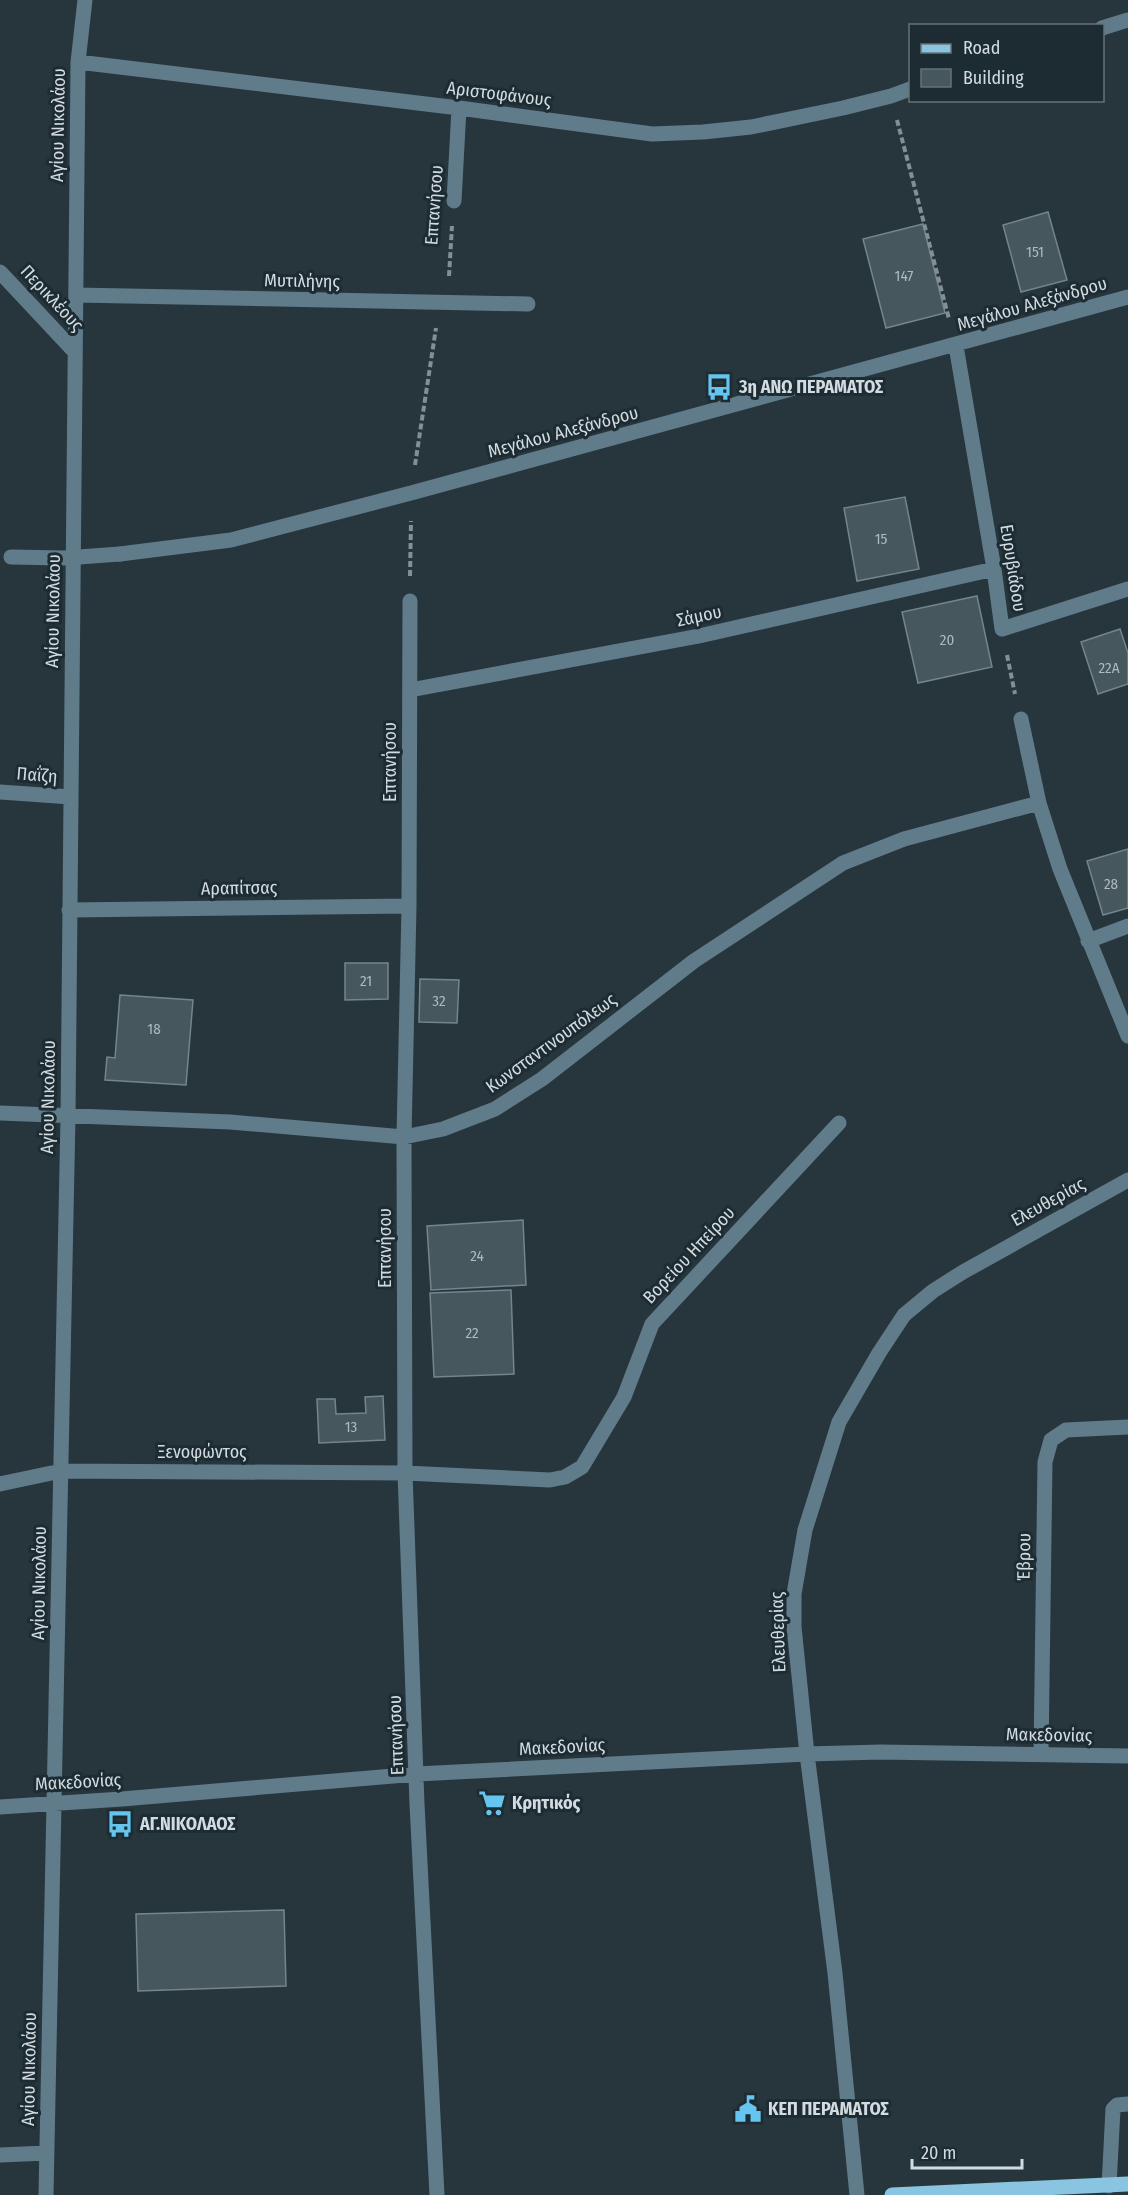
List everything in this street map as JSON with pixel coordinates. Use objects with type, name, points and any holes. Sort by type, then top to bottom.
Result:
[{"type":"main road","points":[[892,2195],[1128,2184]]},
{"type":"street","name":"Αγίου Νικολάου","points":[[46,2195],[68,1117],[78,62],[85,0]]},
{"type":"street","points":[[1104,27],[1128,20]]},
{"type":"street","name":"Αριστοφάνους","points":[[78,62],[652,134],[751,128],[891,96],[909,89]]},
{"type":"street","name":"Επτανήσου","points":[[454,201],[459,108]]},
{"type":"street","name":"Περικλέους","points":[[0,272],[75,352]]},
{"type":"street","name":"Μυτιλήνης","points":[[76,295],[528,304]]},
{"type":"street","name":"Μεγάλου Αλεξάνδρου","points":[[5,557],[65,558],[120,554],[231,540],[956,346],[1128,297]]},
{"type":"street","name":"Ευρυβιάδου","points":[[956,346],[1002,629]]},
{"type":"street","name":"Σάμου","points":[[410,690],[699,636],[994,569]]},
{"type":"street","points":[[1002,629],[1128,589]]},
{"type":"street","name":"Επτανήσου","points":[[410,601],[409,906],[404,1137],[405,1473],[437,2195]]},
{"type":"street","points":[[1021,719],[1039,803],[1060,869],[1128,1036]]},
{"type":"street","name":"Παΐζη","points":[[0,792],[71,797]]},
{"type":"street","name":"Κωνσταντινουπόλεως","points":[[0,1113],[230,1122],[404,1137],[443,1129],[495,1109],[550,1072],[694,961],[843,864],[904,839],[1039,803]]},
{"type":"street","name":"Αραπίτσας","points":[[69,910],[409,906]]},
{"type":"street","points":[[1088,941],[1128,926]]},
{"type":"street","name":"Βορείου Ηπείρου","points":[[405,1473],[550,1480],[566,1477],[582,1467],[624,1397],[652,1324],[839,1123]]},
{"type":"street","name":"Ελευθερίας","points":[[857,2195],[835,1973],[807,1754],[794,1627],[794,1594],[805,1530],[839,1422],[904,1315],[933,1291],[963,1272],[1128,1180]]},
{"type":"street","name":"Έβρου","points":[[1041,1755],[1045,1462],[1051,1440],[1066,1430],[1128,1427]]},
{"type":"street","name":"Ξενοφώντος","points":[[0,1484],[61,1471],[405,1473]]},
{"type":"street","name":"Μακεδονίας","points":[[0,1806],[122,1799],[417,1774],[807,1754],[881,1752],[1128,1756]]},
{"type":"street","points":[[1109,2186],[1113,2109],[1117,2105],[1128,2104]]},
{"type":"street","points":[[0,2155],[47,2153]]},
{"type":"path","points":[[891,96],[956,346]]},
{"type":"path","name":"Επτανήσου","points":[[410,601],[411,493],[444,303],[454,201]]},
{"type":"path","name":"Ευρυβιάδου","points":[[1002,629],[1021,719]]},
{"type":"building","points":[[1048,212],[1067,280],[1021,292],[1003,225]]},
{"type":"building","points":[[923,224],[945,313],[886,328],[863,239]]},
{"type":"building","points":[[905,497],[919,569],[857,581],[844,508]]},
{"type":"building","points":[[977,596],[992,667],[918,683],[902,612]]},
{"type":"building","points":[[1120,629],[1128,653],[1128,684],[1098,694],[1081,642]]},
{"type":"building","points":[[1128,849],[1128,908],[1103,915],[1087,861]]},
{"type":"building","points":[[345,963],[388,963],[388,999],[345,1000]]},
{"type":"building","points":[[420,979],[459,980],[457,1023],[419,1022]]},
{"type":"building","points":[[120,995],[193,1000],[186,1085],[105,1080],[107,1057],[115,1058]]},
{"type":"building","points":[[523,1220],[526,1285],[431,1290],[427,1226]]},
{"type":"building","points":[[511,1290],[514,1374],[434,1377],[430,1293]]},
{"type":"building","points":[[383,1396],[385,1440],[319,1443],[317,1399],[335,1399],[336,1414],[366,1413],[365,1397]]},
{"type":"building","points":[[284,1910],[286,1986],[138,1991],[136,1914]]},
{"type":"place","name":"3η ΑΝΩ ΠΕΡΑΜΑΤΟΣ","points":[[719,387]]},
{"type":"place","name":"Κρητικός","points":[[492,1803]]},
{"type":"place","name":"ΑΓ.ΝΙΚΟΛΑΟΣ","points":[[120,1824]]},
{"type":"place","name":"ΚΕΠ ΠΕΡΑΜΑΤΟΣ","points":[[748,2109]]}]
